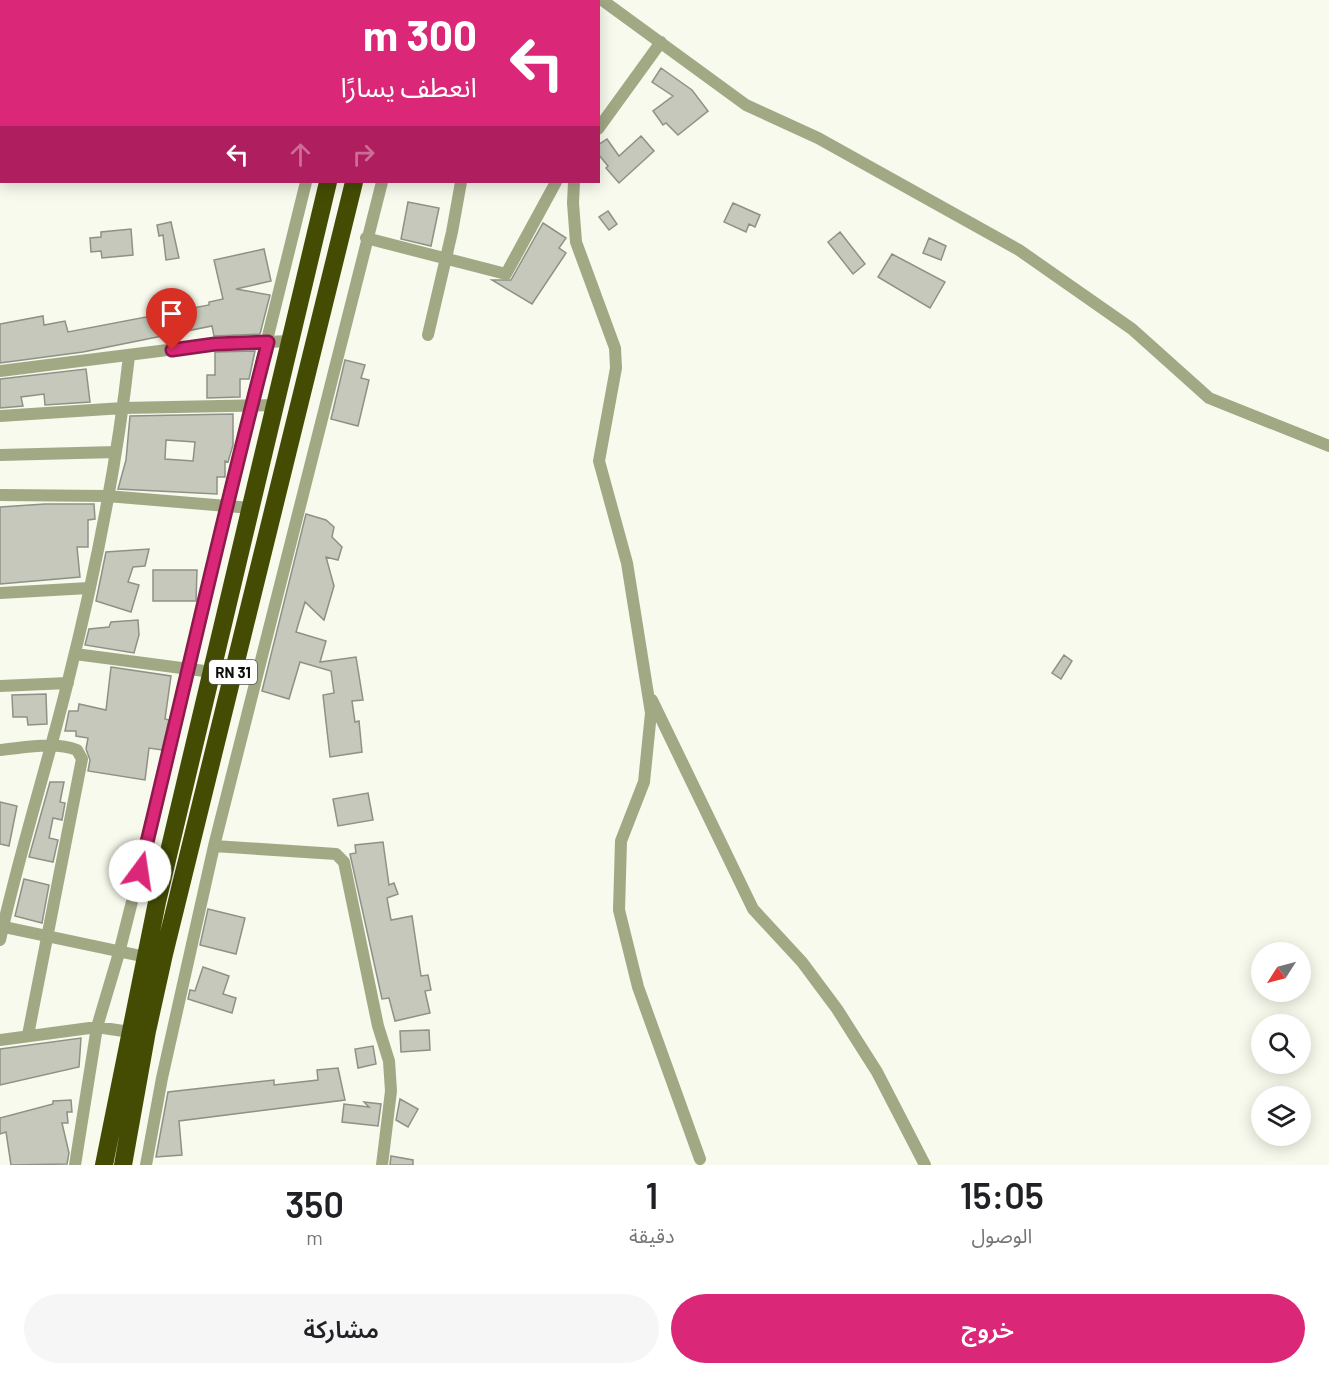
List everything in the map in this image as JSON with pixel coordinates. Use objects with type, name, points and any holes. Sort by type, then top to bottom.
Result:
[{"type":"highway","name":"RN 31","points":[[104,1165],[146,957],[328,183]]},
{"type":"highway","name":"RN 31","points":[[123,1165],[142,1054],[164,954],[354,183]]},
{"type":"street","points":[[602,0],[746,105],[818,138],[1019,249],[1132,329],[1209,398],[1329,446]]},
{"type":"street","points":[[600,126],[661,42]]},
{"type":"street","points":[[75,1165],[97,1027],[119,953],[190,668],[225,506],[268,342],[306,183]]},
{"type":"street","points":[[146,1165],[162,1078],[214,846],[382,183]]},
{"type":"street","points":[[428,335],[446,258],[460,183]]},
{"type":"street","points":[[366,238],[503,274],[509,272],[555,183]]},
{"type":"street","points":[[574,183],[576,242],[615,348],[616,368],[599,461],[627,563],[649,694],[651,722],[644,782],[624,827],[619,852],[619,910],[638,987],[700,1158]]},
{"type":"street","points":[[0,371],[215,344],[290,341]]},
{"type":"street","points":[[0,940],[68,683],[90,588],[116,452],[129,356]]},
{"type":"street","points":[[0,416],[123,408],[275,405]]},
{"type":"street","points":[[0,455],[116,452]]},
{"type":"street","points":[[0,495],[107,496],[251,508]]},
{"type":"street","points":[[0,593],[90,588]]},
{"type":"street","points":[[75,654],[212,672]]},
{"type":"street","points":[[0,686],[68,683]]},
{"type":"street","points":[[649,694],[753,909],[802,962],[837,1009],[877,1072],[925,1165]]},
{"type":"street","points":[[0,750],[73,748],[81,759],[28,1035]]},
{"type":"street","points":[[214,846],[336,854],[344,862],[378,1026],[389,1061],[390,1091],[382,1165]]},
{"type":"street","points":[[2,926],[146,957]]},
{"type":"street","points":[[0,1040],[97,1027],[130,1032]]},
{"type":"building","points":[[661,68],[692,90],[708,111],[678,135],[666,123],[663,125],[653,111],[673,96],[652,82]]},
{"type":"building","points":[[641,136],[654,151],[619,183],[606,168],[608,166],[600,156],[600,144],[607,139],[619,156]]},
{"type":"building","points":[[408,202],[439,208],[431,246],[401,239]]},
{"type":"building","points":[[733,203],[760,215],[755,227],[749,224],[746,232],[724,222]]},
{"type":"building","points":[[608,211],[617,224],[609,230],[599,217]]},
{"type":"building","points":[[171,222],[179,258],[166,260],[163,235],[159,236],[157,225]]},
{"type":"building","points":[[543,223],[566,238],[559,248],[566,253],[532,304],[492,280],[511,280]]},
{"type":"building","points":[[131,229],[133,255],[102,258],[101,251],[91,252],[90,238],[101,237],[101,232]]},
{"type":"building","points":[[840,232],[865,264],[853,274],[828,242]]},
{"type":"building","points":[[929,238],[946,246],[941,260],[923,253]]},
{"type":"building","points":[[264,249],[271,281],[236,289],[270,295],[260,334],[214,336],[212,326],[83,352],[0,363],[0,324],[43,316],[44,325],[65,321],[68,332],[209,305],[209,302],[223,299],[214,260]]},
{"type":"building","points":[[892,254],[945,282],[930,308],[878,277]]},
{"type":"building","points":[[255,351],[249,379],[240,379],[240,397],[207,398],[207,375],[215,375],[215,352]]},
{"type":"building","points":[[345,360],[365,365],[361,378],[369,380],[358,426],[331,419]]},
{"type":"building","points":[[86,369],[90,402],[45,405],[44,394],[21,397],[23,406],[0,408],[0,379]]},
{"type":"building","points":[[233,414],[233,445],[228,462],[225,461],[225,477],[217,477],[217,494],[118,489],[126,460],[130,416]],"holes":[[[166,440],[195,442],[193,461],[165,459]]]},
{"type":"building","points":[[94,504],[95,519],[88,520],[88,547],[77,547],[80,577],[0,584],[0,507]]},
{"type":"building","points":[[306,514],[326,520],[334,527],[332,537],[342,547],[338,560],[326,557],[334,586],[324,620],[305,602],[296,632],[326,641],[320,662],[356,657],[363,700],[352,701],[355,722],[359,721],[362,752],[330,757],[323,695],[334,693],[331,671],[300,662],[289,699],[262,691]]},
{"type":"building","points":[[149,549],[145,566],[133,567],[128,582],[139,585],[131,612],[96,601],[106,552]]},
{"type":"building","points":[[153,570],[197,570],[196,601],[153,601]]},
{"type":"building","points":[[138,620],[139,635],[134,653],[85,645],[89,629],[109,627],[111,622]]},
{"type":"building","points":[[1064,655],[1072,661],[1061,679],[1052,673]]},
{"type":"building","points":[[111,667],[171,676],[165,719],[169,720],[162,750],[149,748],[145,780],[88,771],[90,760],[86,749],[88,738],[76,736],[76,731],[65,731],[69,711],[78,711],[79,704],[106,710]]},
{"type":"building","points":[[46,694],[47,724],[28,725],[27,717],[13,717],[12,695]]},
{"type":"building","points":[[50,782],[64,782],[60,802],[65,803],[62,820],[53,818],[49,838],[58,840],[53,862],[29,857]]},
{"type":"building","points":[[368,793],[373,820],[338,826],[333,799]]},
{"type":"building","points":[[0,802],[17,806],[9,846],[0,844]]},
{"type":"building","points":[[383,842],[389,885],[394,883],[398,894],[387,898],[391,920],[412,916],[421,976],[428,975],[431,990],[425,991],[430,1013],[395,1021],[389,998],[382,999],[350,854],[356,853],[355,845]]},
{"type":"building","points":[[24,879],[49,885],[42,923],[15,916]]},
{"type":"building","points":[[208,909],[245,918],[236,954],[200,945]]},
{"type":"building","points":[[203,967],[229,976],[223,994],[236,998],[232,1013],[188,999],[190,990],[195,991]]},
{"type":"building","points":[[429,1030],[430,1050],[401,1052],[400,1031]]},
{"type":"building","points":[[81,1038],[79,1067],[0,1085],[0,1049]]},
{"type":"building","points":[[373,1046],[376,1064],[358,1068],[355,1049]]},
{"type":"building","points":[[338,1068],[345,1100],[179,1121],[182,1155],[156,1157],[168,1092],[274,1080],[274,1085],[318,1080],[317,1070]]},
{"type":"building","points":[[400,1099],[418,1109],[408,1127],[396,1120]]},
{"type":"building","points":[[71,1100],[72,1112],[67,1112],[68,1123],[62,1123],[69,1153],[67,1164],[11,1165],[6,1132],[0,1134],[0,1118],[53,1104],[53,1101]]},
{"type":"building","points":[[364,1102],[381,1104],[378,1126],[342,1122],[344,1104],[369,1107]]},
{"type":"building","points":[[391,1156],[413,1160],[413,1165],[390,1165]]},
{"type":"route","points":[[140,871],[190,668],[225,506],[268,342],[215,344],[172,350]]}]
